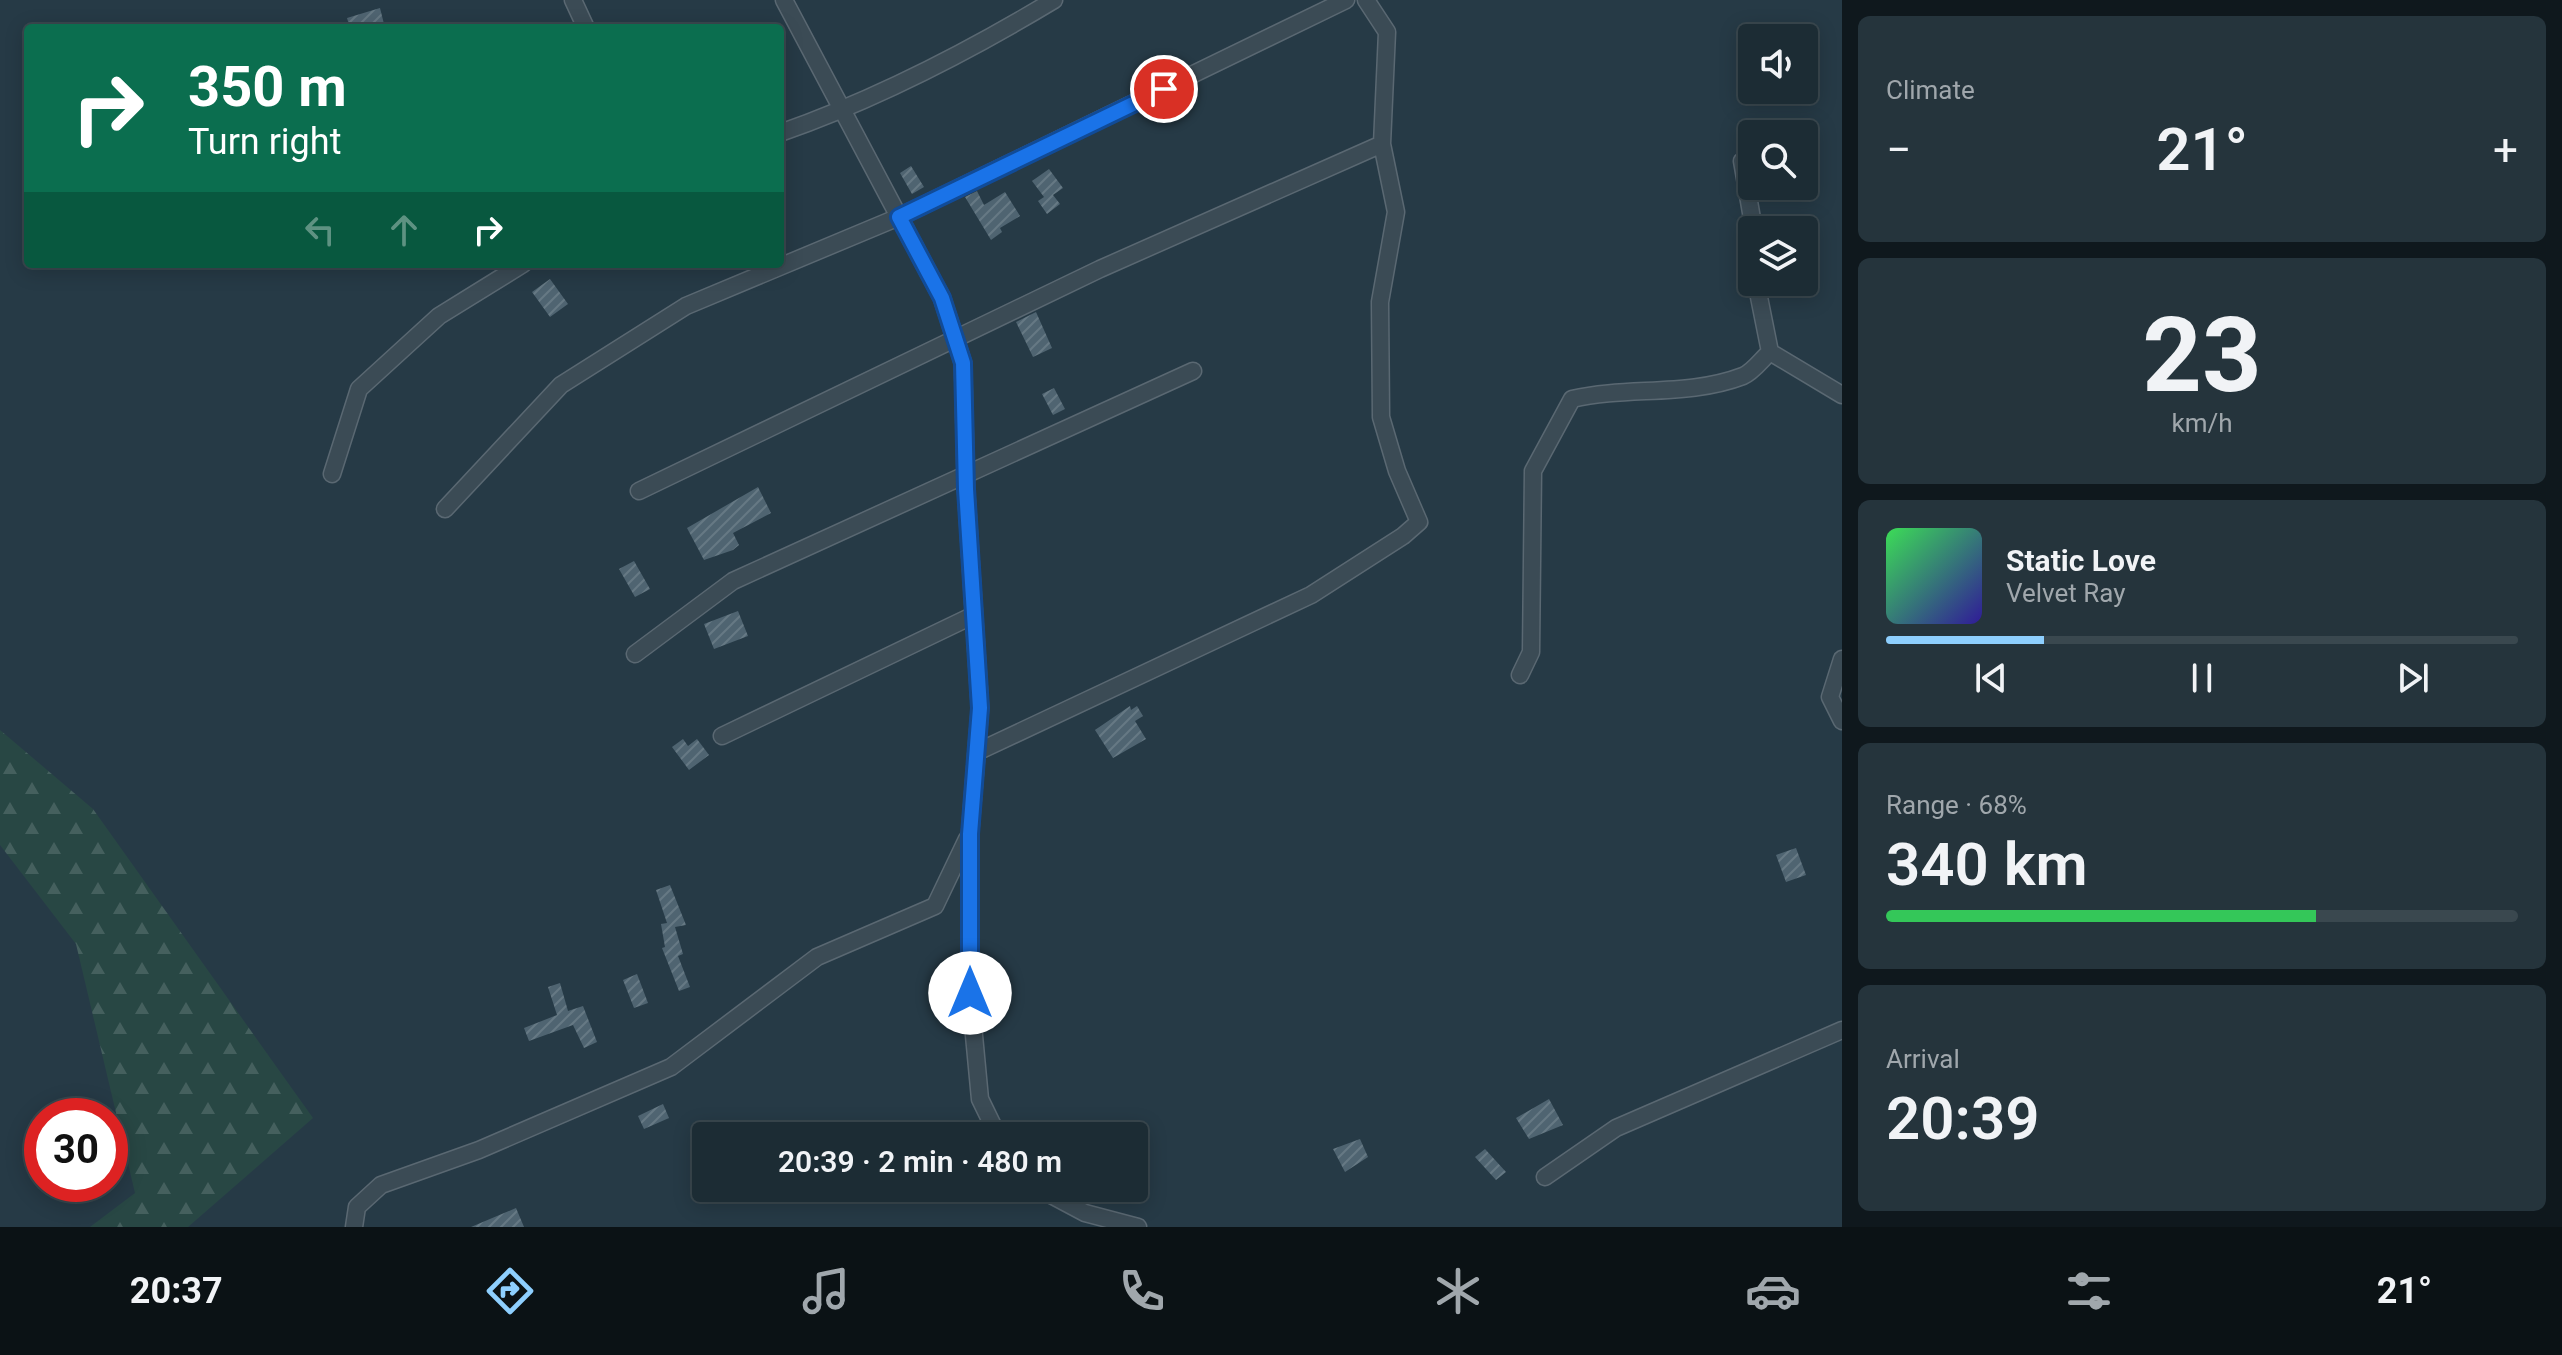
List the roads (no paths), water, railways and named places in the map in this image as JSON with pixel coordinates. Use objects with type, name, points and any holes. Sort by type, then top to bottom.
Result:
[{"type":"street","points":[[573,0],[584,24]]},
{"type":"street","points":[[784,0],[942,298],[963,363],[966,476],[980,708],[970,834],[970,993],[980,1099],[991,1122]]},
{"type":"street","points":[[784,132],[842,111],[968,52],[1054,0]]},
{"type":"street","points":[[784,265],[899,217],[1346,0]]},
{"type":"street","points":[[977,752],[1311,595],[1403,536],[1419,522],[1397,471],[1381,417],[1380,302],[1396,212],[1382,144],[1387,32],[1366,0]]},
{"type":"street","points":[[639,491],[1100,269],[1382,144]]},
{"type":"street","points":[[332,474],[359,389],[439,316],[517,268]]},
{"type":"street","points":[[445,509],[561,385],[686,306],[777,268]]},
{"type":"street","points":[[1759,296],[1770,352],[1842,395]]},
{"type":"street","points":[[1520,675],[1531,652],[1533,471],[1572,399],[1607,391],[1681,390],[1746,375],[1770,352]]},
{"type":"street","points":[[635,654],[733,581],[1193,371]]},
{"type":"street","points":[[722,736],[974,615]]},
{"type":"street","points":[[1842,659],[1830,697],[1842,721]]},
{"type":"street","points":[[354,1227],[357,1207],[381,1185],[479,1150],[671,1067],[817,957],[935,906],[970,834]]},
{"type":"street","points":[[1545,1177],[1616,1128],[1842,1030]]},
{"type":"street","points":[[1064,1202],[1085,1213],[1138,1227]]}]
